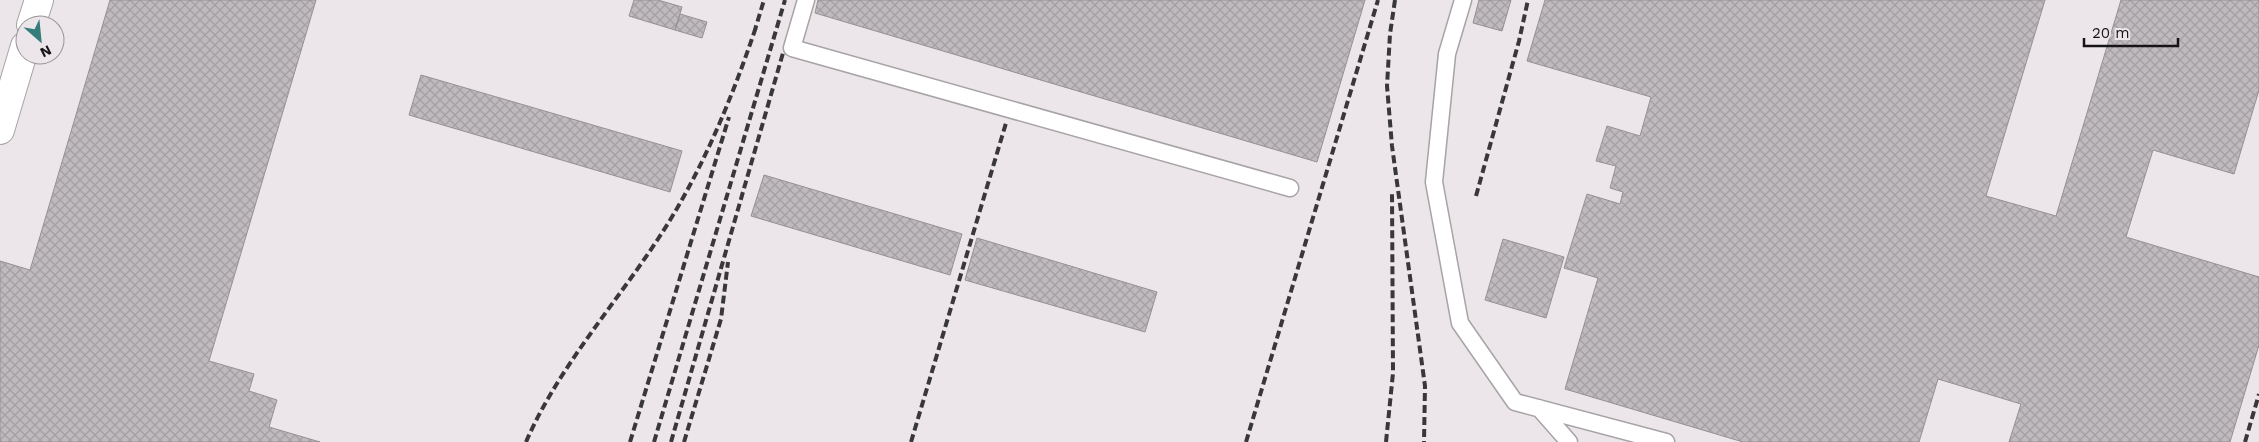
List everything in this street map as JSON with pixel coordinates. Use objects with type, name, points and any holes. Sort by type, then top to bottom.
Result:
[{"type":"street","points":[[34,15],[39,0]]},
{"type":"street","points":[[0,130],[19,65]]},
{"type":"lane","points":[[806,0],[792,48],[1290,188]]},
{"type":"lane","points":[[1463,0],[1447,54],[1434,182],[1460,323],[1515,402],[1666,442]]},
{"type":"lane","points":[[1538,408],[1569,442]]},
{"type":"building","points":[[110,0],[316,0],[209,361],[254,374],[249,391],[277,400],[269,427],[320,442],[0,442],[0,261],[30,270]]},
{"type":"building","points":[[634,0],[658,0],[682,7],[675,30],[629,16]]},
{"type":"building","points":[[818,0],[1365,0],[1317,162],[815,13]]},
{"type":"building","points":[[1479,0],[1511,0],[1502,31],[1473,23]]},
{"type":"building","points":[[1545,0],[2045,0],[1986,196],[2056,216],[2121,0],[2259,0],[2259,90],[2234,174],[2153,150],[2126,237],[2259,277],[2259,345],[2230,442],[2009,442],[2021,404],[1938,379],[1919,442],[1743,442],[1565,389],[1598,278],[1564,268],[1587,194],[1620,204],[1623,192],[1610,188],[1616,166],[1596,161],[1607,126],[1640,136],[1651,97],[1527,61]]},
{"type":"building","points":[[680,14],[707,22],[702,38],[675,30]]},
{"type":"building","points":[[421,75],[682,151],[670,192],[409,115]]},
{"type":"building","points":[[764,175],[962,234],[950,275],[751,216]]},
{"type":"building","points":[[977,238],[1157,292],[1145,332],[965,280]]},
{"type":"building","points":[[1503,239],[1564,257],[1546,318],[1485,300]]},
{"type":"railway","points":[[754,33],[764,0]]},
{"type":"railway","points":[[654,442],[785,0]]},
{"type":"railway","points":[[1246,442],[1378,0]]},
{"type":"railway","points":[[1395,0],[1390,34],[1387,86],[1392,146],[1425,386],[1424,442]]},
{"type":"railway","points":[[1476,196],[1519,41],[1528,0]]},
{"type":"railway","points":[[526,442],[554,388],[570,363],[658,239],[688,189],[714,136],[756,27]]},
{"type":"railway","points":[[671,442],[783,53]]},
{"type":"railway","points":[[630,442],[729,117]]},
{"type":"railway","points":[[911,442],[1006,123]]},
{"type":"railway","points":[[1386,442],[1393,373],[1392,192]]},
{"type":"railway","points":[[684,442],[721,319],[728,262]]},
{"type":"railway","points":[[2245,442],[2259,394]]}]
